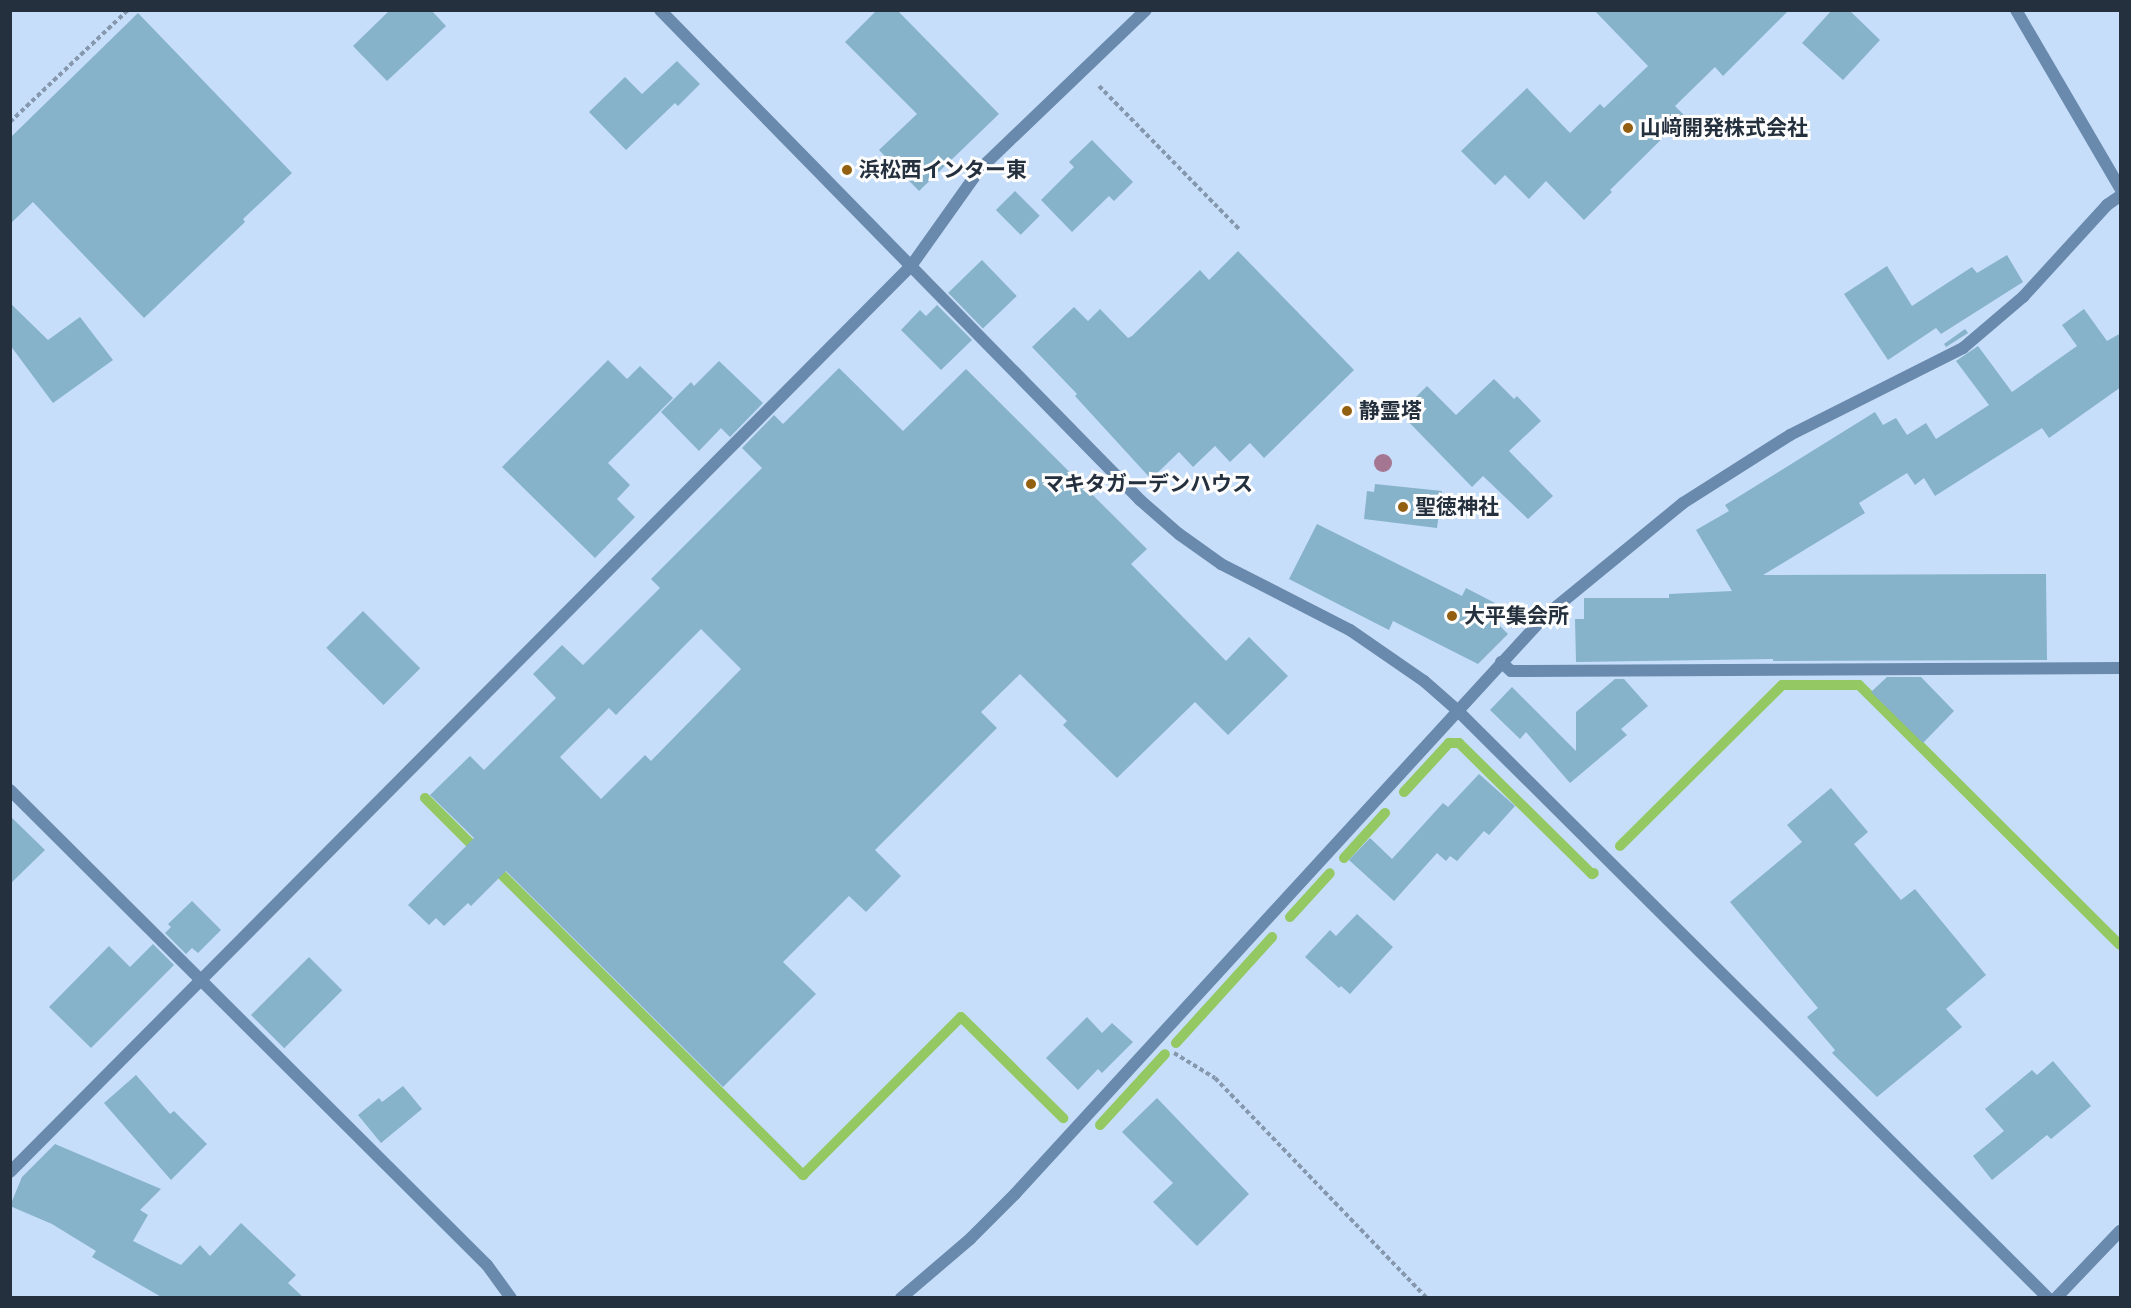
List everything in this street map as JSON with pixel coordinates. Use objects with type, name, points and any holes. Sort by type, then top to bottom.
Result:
[{"type":"street","points":[[660,10],[1140,500],[1179,534],[1221,564],[1350,630],[1424,681],[1457,710],[2048,1298]]},
{"type":"street","points":[[10,1172],[911,266],[980,169],[1146,10]]},
{"type":"street","points":[[2016,10],[2121,188]]},
{"type":"street","points":[[901,1298],[970,1239],[1016,1194],[1545,616],[1683,503],[1790,435],[1963,348],[2023,297],[2107,206],[2121,196]]},
{"type":"street","points":[[1501,662],[1511,671],[2121,668]]},
{"type":"street","points":[[10,790],[487,1265],[511,1298]]},
{"type":"street","points":[[2056,1298],[2121,1231]]},
{"type":"path","points":[[10,122],[128,10]]},
{"type":"path","points":[[1084,70],[1239,229]]},
{"type":"path","points":[[1177,1055],[1215,1078],[1427,1298]]},
{"type":"building","points":[[390,10],[431,10],[446,26],[387,81],[353,46]]},
{"type":"building","points":[[877,10],[897,10],[999,114],[919,191],[879,150],[917,114],[845,42]]},
{"type":"building","points":[[1594,10],[1789,10],[1723,76],[1715,67],[1675,106],[1685,116],[1610,190],[1612,192],[1584,220],[1546,181],[1529,199],[1505,175],[1495,185],[1461,151],[1527,88],[1570,133],[1600,104],[1604,108],[1648,66]]},
{"type":"building","points":[[1832,10],[1849,10],[1880,40],[1843,80],[1802,43]]},
{"type":"building","points":[[138,13],[292,173],[243,219],[245,222],[144,318],[33,202],[10,224],[10,138]]},
{"type":"building","points":[[677,61],[700,84],[678,106],[675,103],[626,150],[589,112],[625,77],[642,94]]},
{"type":"building","points":[[1092,140],[1133,182],[1114,201],[1109,196],[1072,232],[1041,200],[1074,167],[1069,162]]},
{"type":"building","points":[[1015,191],[1040,216],[1021,235],[996,210]]},
{"type":"building","points":[[1238,251],[1354,370],[1264,458],[1250,443],[1230,462],[1215,446],[1193,467],[1179,452],[1151,479],[1075,396],[1077,394],[1032,347],[1074,307],[1088,321],[1100,309],[1128,338],[1200,270],[1209,280]]},
{"type":"building","points":[[2007,255],[2023,282],[1941,334],[1936,328],[1888,360],[1844,294],[1887,266],[1912,306],[1972,267],[1977,273]]},
{"type":"building","points":[[982,260],[1017,296],[983,329],[948,293]]},
{"type":"building","points":[[10,303],[48,340],[80,317],[113,360],[53,403],[10,345]]},
{"type":"building","points":[[937,305],[972,340],[941,370],[901,330],[920,310],[926,316]]},
{"type":"building","points":[[2084,309],[2107,341],[2121,333],[2121,387],[2049,438],[2042,428],[1935,496],[1924,478],[1915,485],[1907,473],[1859,503],[1865,513],[1763,575],[2046,574],[2047,660],[1773,661],[1773,659],[1576,662],[1575,619],[1584,619],[1584,598],[1669,598],[1669,594],[1732,591],[1696,530],[1729,511],[1725,505],[1875,412],[1883,425],[1896,418],[1907,435],[1926,423],[1936,439],[1989,405],[1956,361],[1978,346],[2012,392],[2077,346],[2062,325]]},
{"type":"building","points":[[1965,329],[1968,333],[1946,347],[1944,344]]},
{"type":"building","points":[[608,360],[627,379],[640,366],[673,398],[608,463],[630,485],[617,499],[635,517],[595,558],[502,467]]},
{"type":"building","points":[[719,361],[763,403],[730,437],[721,428],[699,451],[661,412],[691,382],[694,386]]},
{"type":"building","points":[[839,368],[903,431],[966,369],[1147,549],[1131,564],[1226,661],[1249,637],[1288,676],[1228,735],[1195,702],[1117,778],[1063,725],[1067,721],[1020,674],[981,712],[997,728],[875,850],[901,876],[866,912],[849,896],[783,962],[816,994],[723,1087],[506,871],[471,906],[468,903],[444,926],[436,918],[429,925],[408,905],[474,838],[430,795],[470,756],[484,770],[556,698],[533,674],[562,645],[583,665],[660,588],[651,579],[762,468],[742,448],[774,415],[783,424]],"holes":[[[701,629],[741,669],[651,761],[645,755],[601,799],[560,757],[609,708],[616,715]]]},
{"type":"building","points":[[1494,379],[1514,399],[1517,396],[1541,421],[1509,451],[1553,496],[1528,519],[1483,476],[1472,487],[1400,413],[1427,386],[1456,415]]},
{"type":"building","name":"聖徳神社","points":[[1375,484],[1442,491],[1437,528],[1364,519],[1367,491],[1374,492]]},
{"type":"building","points":[[1317,524],[1462,596],[1466,588],[1495,603],[1489,615],[1508,634],[1478,664],[1393,621],[1389,630],[1289,579]]},
{"type":"building","points":[[363,611],[420,668],[384,705],[326,648]]},
{"type":"building","points":[[1887,677],[1921,677],[1954,711],[1923,743],[1871,692]]},
{"type":"building","points":[[1615,679],[1624,679],[1648,706],[1621,729],[1627,735],[1570,783],[1526,732],[1520,739],[1490,710],[1512,687],[1576,751],[1576,712]]},
{"type":"building","points":[[1479,774],[1515,806],[1489,835],[1484,831],[1457,861],[1450,856],[1446,861],[1437,853],[1394,901],[1349,860],[1370,838],[1392,859],[1443,803],[1448,807]]},
{"type":"building","points":[[1831,788],[1868,832],[1854,844],[1901,900],[1915,889],[1986,975],[1946,1009],[1962,1027],[1877,1097],[1832,1053],[1835,1050],[1807,1017],[1818,1008],[1730,902],[1802,842],[1787,825]]},
{"type":"building","points":[[10,816],[45,850],[10,884]]},
{"type":"building","points":[[192,901],[221,930],[198,953],[192,948],[186,954],[165,933],[171,927],[168,924]]},
{"type":"building","points":[[1357,914],[1393,947],[1350,994],[1341,986],[1339,988],[1305,957],[1330,930],[1336,936]]},
{"type":"building","points":[[153,944],[174,965],[91,1048],[49,1007],[109,946],[130,967]]},
{"type":"building","points":[[309,957],[342,990],[284,1048],[251,1015]]},
{"type":"building","points":[[1087,1017],[1102,1033],[1112,1023],[1133,1042],[1102,1073],[1098,1069],[1078,1090],[1046,1058]]},
{"type":"building","points":[[2053,1061],[2091,1106],[2051,1139],[2047,1135],[1992,1180],[1973,1156],[2004,1131],[1985,1109],[2032,1070],[2037,1075]]},
{"type":"building","points":[[136,1075],[170,1114],[174,1111],[207,1144],[171,1180],[104,1103]]},
{"type":"building","points":[[403,1086],[422,1109],[381,1143],[358,1115],[379,1098],[382,1102]]},
{"type":"building","points":[[1157,1098],[1249,1194],[1197,1246],[1153,1202],[1173,1183],[1122,1132]]},
{"type":"building","points":[[55,1144],[161,1189],[140,1210],[148,1215],[133,1241],[181,1265],[200,1245],[210,1256],[241,1223],[296,1275],[288,1283],[304,1298],[163,1298],[92,1257],[96,1251],[52,1224],[10,1206],[22,1177]]},
{"type":"waterway","points":[[1620,846],[1782,685],[1859,685],[2120,945]]},
{"type":"waterway","points":[[1404,792],[1449,743],[1459,743],[1592,874],[1594,873]]},
{"type":"waterway","points":[[425,798],[478,851]]},
{"type":"waterway","points":[[1344,858],[1385,813]]},
{"type":"waterway","points":[[493,866],[803,1175],[961,1017],[1063,1118]]},
{"type":"waterway","points":[[1290,917],[1330,873]]},
{"type":"waterway","points":[[1176,1043],[1272,937]]},
{"type":"waterway","points":[[1100,1125],[1165,1054]]},
{"type":"place","name":"山﨑開発株式会社","points":[[1628,128]]},
{"type":"place","name":"浜松西インター東","points":[[847,170]]},
{"type":"place","name":"静霊塔","points":[[1347,411]]},
{"type":"place","name":"マキタガーデンハウス","points":[[1031,484]]},
{"type":"place","name":"聖徳神社","points":[[1403,507]]},
{"type":"place","name":"大平集会所","points":[[1452,616]]}]
